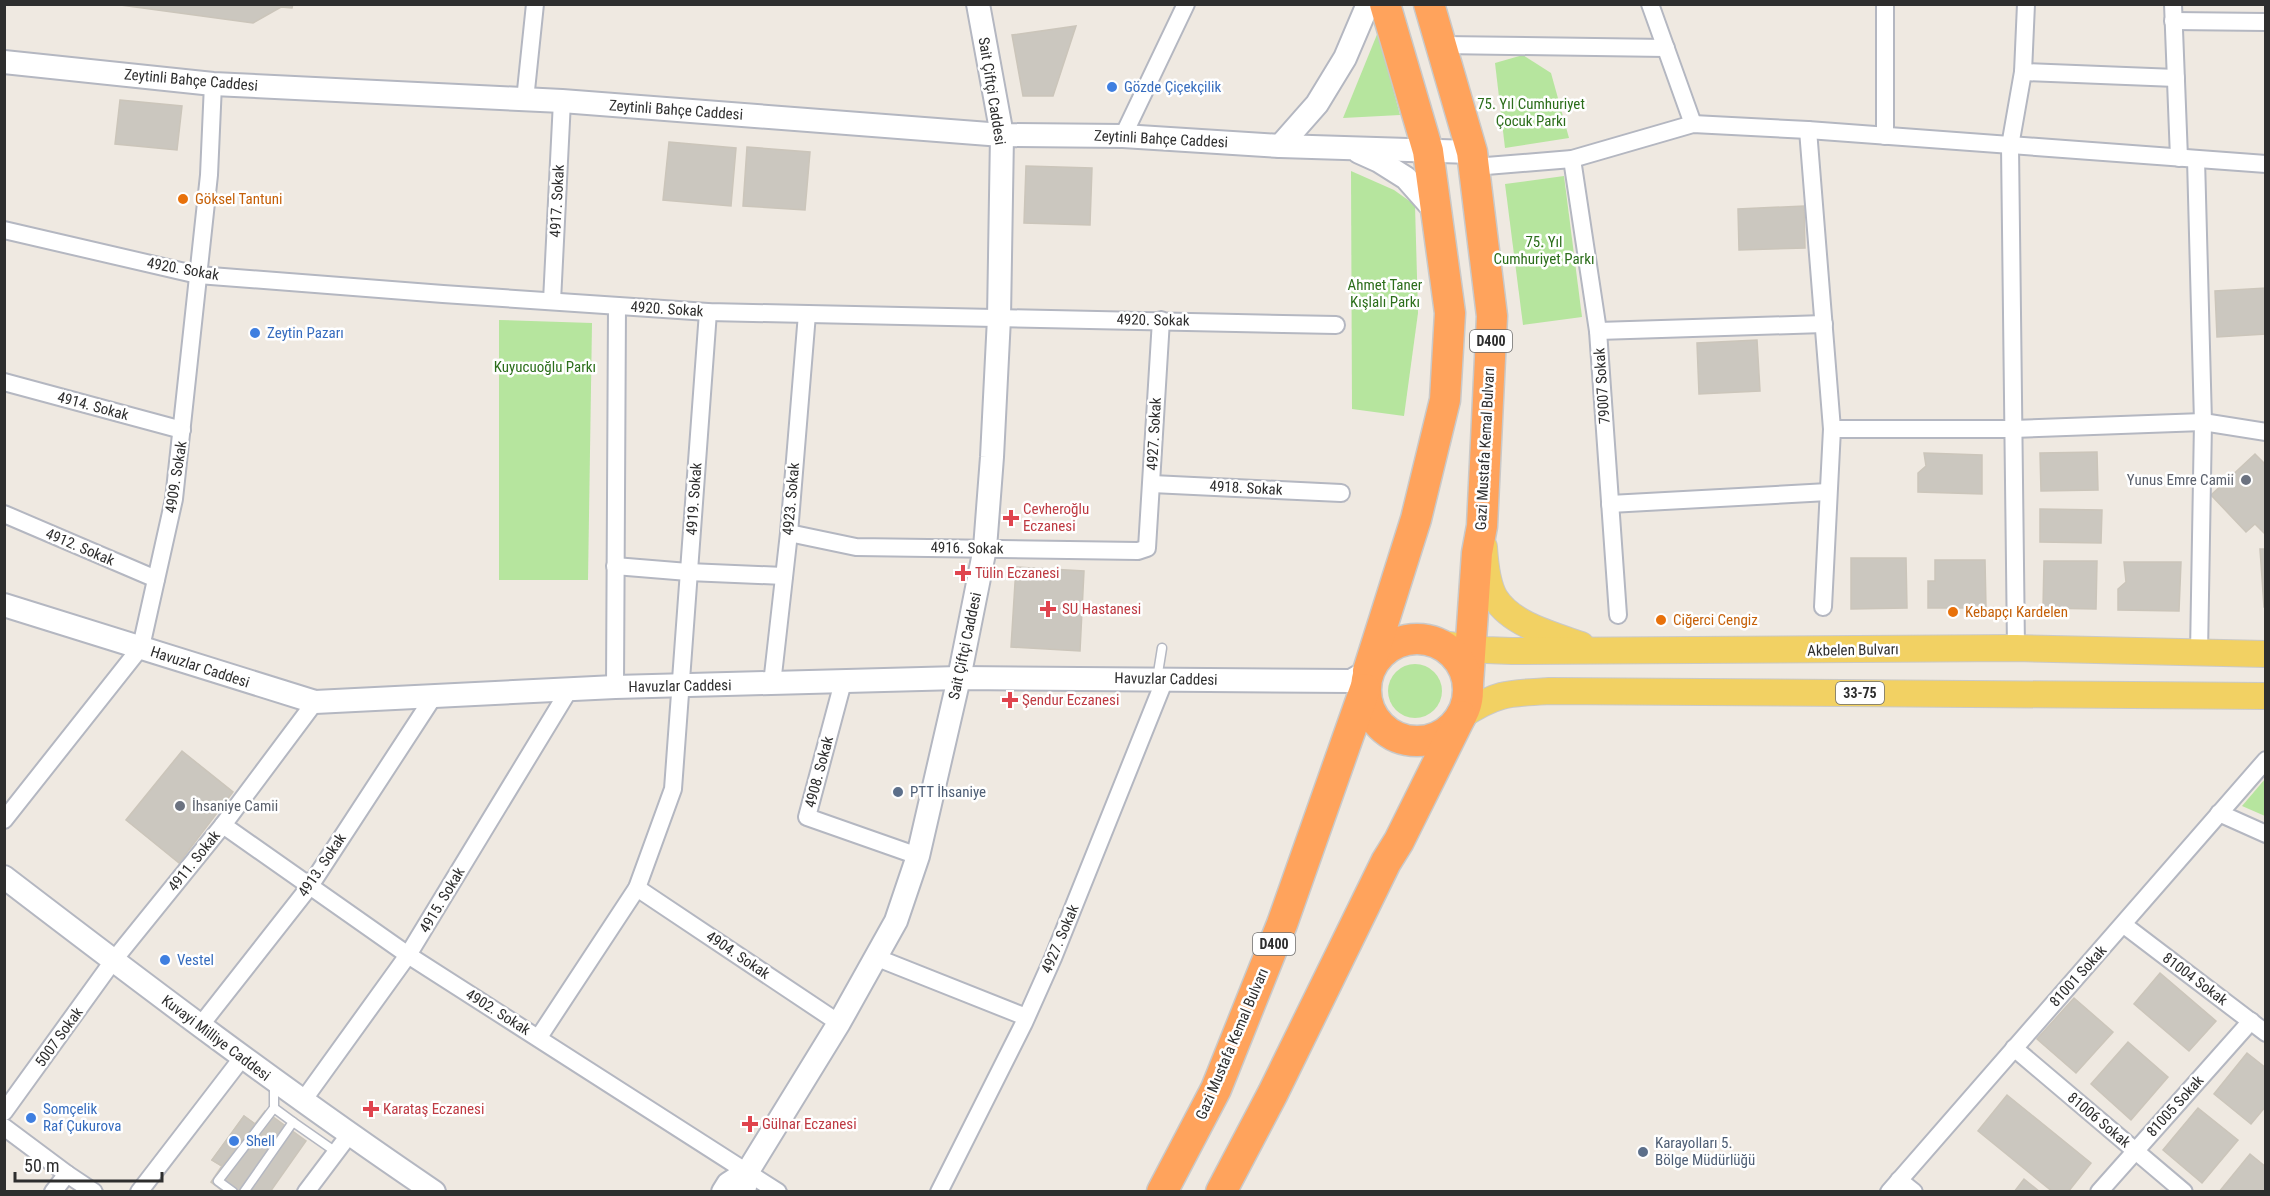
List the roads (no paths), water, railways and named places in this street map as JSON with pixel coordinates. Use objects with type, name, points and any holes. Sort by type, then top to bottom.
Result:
[{"type":"highway","name":"Gazi Mustafa Kemal Bulvarı","points":[[1162,1191],[1216,1089],[1282,924],[1367,680],[1416,519],[1445,400],[1450,313],[1428,151],[1385,4]]},
{"type":"highway","name":"Gazi Mustafa Kemal Bulvarı","points":[[1430,4],[1473,159],[1492,316],[1482,526],[1477,553],[1468,684]]},
{"type":"highway","points":[[1221,1191],[1273,1093],[1386,862],[1399,841],[1461,716],[1467,701],[1468,684],[1464,668],[1454,654],[1440,644],[1424,639],[1407,639],[1390,645],[1377,656],[1367,680],[1367,705],[1375,721],[1388,732],[1402,740],[1419,741],[1436,738],[1450,729],[1461,716]]},
{"type":"main road","points":[[1482,526],[1486,569],[1495,598],[1518,621],[1598,651]]},
{"type":"main road","name":"Akbelen Bulvarı","points":[[1440,644],[1495,651],[2016,648],[2265,654]]},
{"type":"main road","name":"33-75","points":[[1461,716],[1482,702],[1508,693],[1549,691],[2265,696]]},
{"type":"street","points":[[525,100],[535,4]]},
{"type":"street","name":"Sait Çiftçi Caddesi","points":[[723,1191],[728,1184],[746,1181],[896,921],[918,856],[959,678],[985,549],[999,318],[1002,135],[978,4]]},
{"type":"street","points":[[1123,136],[1186,4]]},
{"type":"street","points":[[1280,146],[1317,104],[1345,58],[1368,4]]},
{"type":"street","points":[[1650,4],[1693,124]]},
{"type":"street","points":[[1885,4],[1885,136]]},
{"type":"street","points":[[2016,648],[2010,146],[2023,72],[2026,4]]},
{"type":"street","points":[[2178,158],[2173,13],[2265,22]]},
{"type":"street","points":[[1442,45],[1666,48]]},
{"type":"street","name":"Zeytinli Bahçe Caddesi","points":[[4,62],[213,84],[562,101],[1002,135],[1123,136],[1349,148]]},
{"type":"street","points":[[2023,72],[2176,78]]},
{"type":"street","name":"4909. Sokak","points":[[4,820],[141,647],[174,499],[208,175],[213,84]]},
{"type":"street","name":"4917. Sokak","points":[[552,301],[562,101]]},
{"type":"street","points":[[1349,148],[1368,136],[1405,135],[1428,151],[1473,159],[1572,159],[1693,124],[1808,130],[2265,164]]},
{"type":"street","points":[[1808,130],[1832,429],[1823,608]]},
{"type":"street","points":[[1349,148],[1379,161],[1406,178],[1437,213]]},
{"type":"street","name":"79007 Sokak","points":[[1572,159],[1598,331],[1618,615]]},
{"type":"street","points":[[2196,159],[2203,422],[2199,653]]},
{"type":"street","name":"4920. Sokak","points":[[4,230],[198,275],[617,306],[708,312],[1336,325]]},
{"type":"street","points":[[615,687],[617,306]]},
{"type":"street","name":"4919. Sokak","points":[[539,1037],[637,888],[673,789],[708,312]]},
{"type":"street","name":"4923. Sokak","points":[[772,684],[789,533],[807,314]]},
{"type":"street","name":"4927. Sokak","points":[[1147,548],[1161,320]]},
{"type":"street","points":[[1598,331],[1824,324]]},
{"type":"street","name":"4914. Sokak","points":[[4,382],[182,430]]},
{"type":"street","points":[[1832,429],[2013,429],[2203,422],[2265,432]]},
{"type":"street","name":"4918. Sokak","points":[[1152,484],[1341,493]]},
{"type":"street","points":[[1610,504],[1828,492]]},
{"type":"street","name":"4912. Sokak","points":[[4,514],[156,579]]},
{"type":"street","name":"4916. Sokak","points":[[789,533],[856,547],[1138,551],[1147,548]]},
{"type":"street","points":[[615,566],[784,576]]},
{"type":"street","name":"Havuzlar Caddesi","points":[[4,606],[315,702],[615,687],[959,678],[1367,680]]},
{"type":"street","name":"4927. Sokak","points":[[939,1191],[1053,958],[1161,679]]},
{"type":"street","name":"4908. Sokak","points":[[843,681],[807,818],[918,856]]},
{"type":"street","name":"4915. Sokak","points":[[298,1112],[408,955],[569,690]]},
{"type":"street","name":"4913. Sokak","points":[[200,1026],[310,886],[434,696]]},
{"type":"street","name":"4911. Sokak","points":[[113,961],[223,825],[315,702]]},
{"type":"street","name":"81001 Sokak","points":[[1894,1186],[2124,925],[2265,760]]},
{"type":"street","points":[[2219,813],[2265,834]]},
{"type":"street","name":"4902. Sokak","points":[[223,825],[408,955],[539,1037],[746,1181],[778,1191]]},
{"type":"street","name":"Kuvayi Milliye Caddesi","points":[[4,877],[274,1081],[298,1112],[343,1143],[434,1191]]},
{"type":"street","name":"4904. Sokak","points":[[637,888],[839,1023]]},
{"type":"street","name":"81004 Sokak","points":[[2124,925],[2265,1033]]},
{"type":"street","points":[[875,957],[1026,1017]]},
{"type":"street","name":"5007 Sokak","points":[[4,1112],[10,1093],[113,961]]},
{"type":"street","name":"81005 Sokak","points":[[2099,1191],[2251,1022]]},
{"type":"street","name":"81006 Sokak","points":[[2014,1048],[2184,1191]]},
{"type":"street","points":[[139,1191],[242,1058]]},
{"type":"street","points":[[4,1127],[94,1191]]},
{"type":"street","points":[[306,1191],[343,1143]]},
{"type":"street","points":[[53,1191],[67,1174]]},
{"type":"street","points":[[1894,1186],[1914,1191]]},
{"type":"lane","points":[[1161,679],[1162,648]]},
{"type":"lane","points":[[233,1191],[218,1181],[274,1108],[274,1081]]},
{"type":"lane","points":[[244,1191],[298,1112],[274,1108]]},
{"type":"place","name":"Gözde Çiçekçilik","points":[[1112,87]]},
{"type":"place","name":"Göksel Tantuni","points":[[183,199]]},
{"type":"place","name":"Zeytin Pazarı","points":[[255,333]]},
{"type":"place","name":"Yunus Emre Camii","points":[[2246,480]]},
{"type":"place","name":"Cevheroğlu Eczanesi","points":[[1011,518]]},
{"type":"place","name":"Tülin Eczanesi","points":[[963,573]]},
{"type":"place","name":"SU Hastanesi","points":[[1048,609]]},
{"type":"place","name":"Kebapçı Kardelen","points":[[1953,612]]},
{"type":"place","name":"Ciğerci Cengiz","points":[[1661,620]]},
{"type":"place","name":"Şendur Eczanesi","points":[[1010,700]]},
{"type":"place","name":"PTT İhsaniye","points":[[898,792]]},
{"type":"place","name":"İhsaniye Camii","points":[[180,806]]},
{"type":"place","name":"Vestel","points":[[165,960]]},
{"type":"place","name":"Karataş Eczanesi","points":[[371,1109]]},
{"type":"place","name":"Somçelik Raf Çukurova","points":[[31,1118]]},
{"type":"place","name":"Gülnar Eczanesi","points":[[750,1124]]},
{"type":"place","name":"Shell","points":[[234,1141]]},
{"type":"place","name":"Karayolları 5. Bölge Müdürlüğü","points":[[1643,1152]]},
{"type":"park label","name":"75. Yıl Cumhuriyet Çocuk Parkı","points":[[1531,112]]},
{"type":"park label","name":"75. Yıl Cumhuriyet Parkı","points":[[1544,250]]},
{"type":"park label","name":"Ahmet Taner Kışlalı Parkı","points":[[1385,294]]},
{"type":"park label","name":"Kuyucuoğlu Parkı","points":[[545,367]]}]
